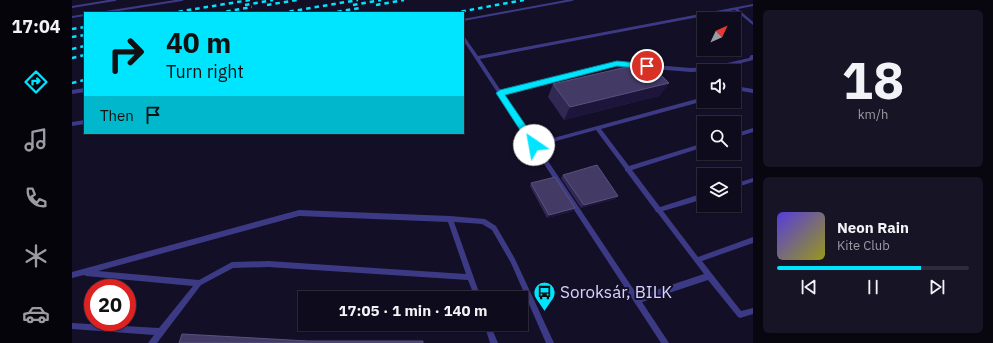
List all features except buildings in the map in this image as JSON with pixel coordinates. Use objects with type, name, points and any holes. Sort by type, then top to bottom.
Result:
[{"type":"lane","points":[[72,7],[115,0]]},
{"type":"lane","points":[[105,12],[182,0]]},
{"type":"lane","points":[[464,20],[572,0]]},
{"type":"lane","points":[[477,58],[753,5]]},
{"type":"lane","points":[[735,8],[753,24]]},
{"type":"lane","points":[[72,17],[84,15]]},
{"type":"lane","points":[[464,38],[665,343]]},
{"type":"lane","points":[[500,93],[617,64],[691,70],[710,69],[751,59],[753,56]]},
{"type":"lane","points":[[741,89],[753,91]]},
{"type":"lane","points":[[72,92],[84,90]]},
{"type":"lane","points":[[534,145],[697,101]]},
{"type":"lane","points":[[72,124],[84,122]]},
{"type":"lane","points":[[597,128],[740,316],[753,311]]},
{"type":"lane","points":[[741,134],[753,130]]},
{"type":"lane","points":[[627,168],[697,147]]},
{"type":"lane","points":[[741,184],[753,180]]},
{"type":"lane","points":[[658,210],[697,198]]},
{"type":"lane","points":[[72,275],[299,213],[483,221],[494,228],[513,261],[550,343]]},
{"type":"lane","points":[[450,219],[475,291]]},
{"type":"lane","points":[[697,260],[753,240]]},
{"type":"lane","points":[[152,343],[199,283],[232,265],[268,264],[470,277]]},
{"type":"lane","points":[[82,272],[168,282],[199,283]]},
{"type":"lane","points":[[637,300],[709,276]]},
{"type":"lane","points":[[72,326],[160,332]]},
{"type":"lane","points":[[490,331],[494,343]]},
{"type":"railway","points":[[176,12],[250,0]]},
{"type":"railway","points":[[245,5],[273,0]]},
{"type":"railway","points":[[267,5],[297,0]]},
{"type":"railway","points":[[287,12],[358,0]]},
{"type":"railway","points":[[353,5],[381,0]]},
{"type":"railway","points":[[376,5],[404,0]]},
{"type":"railway","points":[[458,12],[524,0]]},
{"type":"railway","points":[[224,12],[252,7]]},
{"type":"railway","points":[[335,12],[360,8]]},
{"type":"railway","points":[[72,29],[84,27]]},
{"type":"railway","points":[[72,37],[84,35]]},
{"type":"railway","points":[[72,49],[84,46]]},
{"type":"railway","points":[[72,58],[84,55]]},
{"type":"railway","points":[[72,83],[84,80]]},
{"type":"place","name":"Soroksár, BILK","points":[[545,312]]},
{"type":"route","points":[[534,145],[500,93],[617,64],[647,66]]}]
